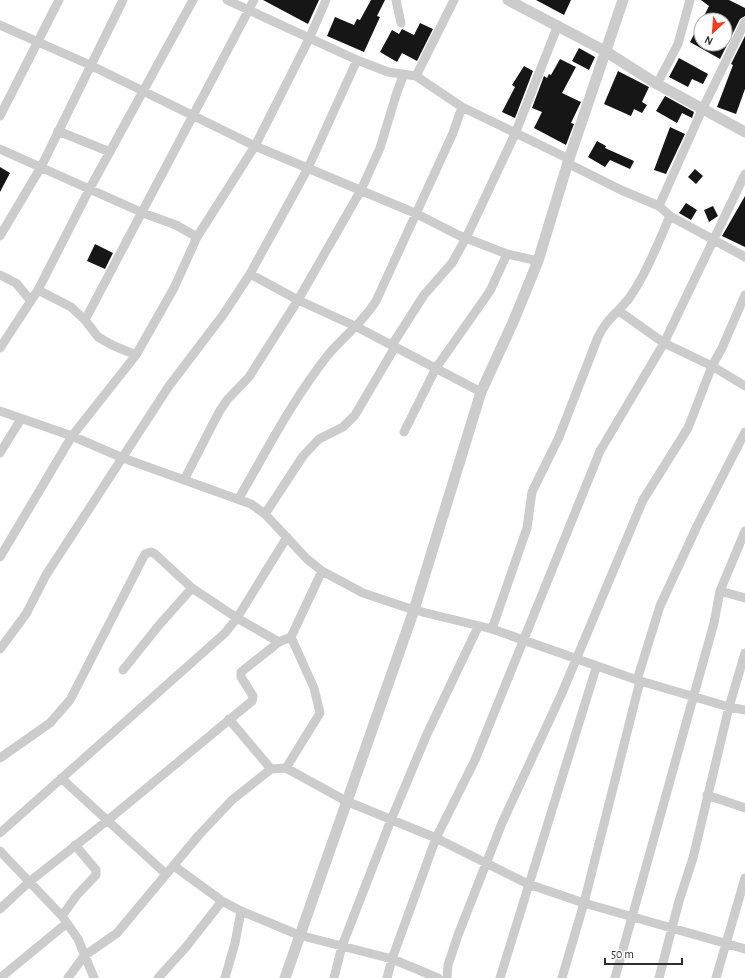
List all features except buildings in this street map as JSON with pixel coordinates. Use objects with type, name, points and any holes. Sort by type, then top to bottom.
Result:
[{"type":"street","points":[[0,116],[59,0]]},
{"type":"street","points":[[0,236],[41,167],[123,0]]},
{"type":"street","points":[[0,348],[38,290],[90,188],[193,0]]},
{"type":"street","points":[[227,0],[357,60],[388,72],[416,76],[462,107],[621,190],[659,206],[670,216],[745,257]]},
{"type":"street","points":[[85,320],[143,213],[192,115],[254,0]]},
{"type":"street","points":[[0,557],[72,436],[136,355],[174,288],[197,238],[255,146],[309,39],[326,0]]},
{"type":"street","points":[[396,0],[401,23]]},
{"type":"street","points":[[416,76],[454,0]]},
{"type":"street","points":[[508,0],[605,51],[657,84],[702,110],[745,132]]},
{"type":"street","points":[[285,978],[414,610],[481,392],[514,320],[538,261],[568,161],[623,0]]},
{"type":"street","points":[[657,84],[678,44],[690,0]]},
{"type":"street","points":[[659,206],[702,110],[745,22]]},
{"type":"street","points":[[0,25],[90,65],[255,146],[417,214],[466,238],[507,254],[538,261]]},
{"type":"street","points":[[266,514],[304,456],[319,439],[342,427],[355,415],[393,346],[424,295],[452,263],[466,238],[515,134],[558,25]]},
{"type":"street","points":[[0,649],[26,614],[46,575],[169,386],[223,315],[250,274],[308,168],[357,60]]},
{"type":"street","points":[[184,480],[219,412],[227,400],[249,377],[298,300],[361,190],[380,148],[404,74]]},
{"type":"street","points":[[239,498],[299,395],[329,354],[357,327],[368,314],[376,301],[453,133],[462,107]]},
{"type":"street","points":[[58,131],[110,152]]},
{"type":"street","points":[[0,149],[143,213],[176,225],[197,238]]},
{"type":"street","points":[[388,978],[392,959],[436,838],[475,760],[600,451],[664,343],[745,174]]},
{"type":"street","points":[[492,630],[527,528],[532,492],[559,437],[600,333],[606,322],[619,311],[641,278],[670,216]]},
{"type":"street","points":[[404,432],[436,368],[490,291],[507,254]]},
{"type":"street","points":[[250,274],[298,300],[357,327],[481,392]]},
{"type":"street","points":[[0,275],[16,283],[31,301]]},
{"type":"street","points":[[38,290],[72,307],[85,320],[98,337],[112,345],[136,355]]},
{"type":"street","points":[[446,978],[448,965],[458,935],[485,863],[643,500],[688,428],[712,366],[722,348],[745,295]]},
{"type":"street","points":[[619,311],[664,343],[712,366],[745,386]]},
{"type":"street","points":[[0,411],[72,436],[123,458],[239,498],[266,514],[307,559],[322,571],[364,593],[414,610],[492,630],[575,659],[596,668],[638,681],[729,707],[745,710]]},
{"type":"street","points":[[0,453],[21,419]]},
{"type":"street","points":[[562,978],[584,903],[638,681],[660,606],[698,524],[745,432]]},
{"type":"street","points":[[615,978],[631,915],[714,623],[720,591],[745,531]]},
{"type":"street","points":[[0,833],[225,633],[237,618],[287,537]]},
{"type":"street","points":[[0,758],[50,723],[70,700],[145,554],[151,552],[155,554],[192,588],[237,618],[279,642]]},
{"type":"street","points":[[0,909],[29,882],[108,820],[252,701],[253,696],[241,677],[241,672],[279,642],[291,637],[322,571]]},
{"type":"street","points":[[123,670],[160,624],[192,588]]},
{"type":"street","points":[[720,591],[745,598]]},
{"type":"street","points":[[334,978],[342,946],[391,820],[427,734],[478,626]]},
{"type":"street","points":[[286,768],[320,713],[314,688],[291,637]]},
{"type":"street","points":[[659,978],[693,858],[729,707],[745,653]]},
{"type":"street","points":[[500,978],[596,668]]},
{"type":"street","points":[[229,719],[271,769]]},
{"type":"street","points":[[68,978],[84,956],[117,933],[199,835],[232,800],[271,769],[286,768],[346,801],[436,838],[528,884],[584,903],[631,915],[745,949]]},
{"type":"street","points":[[61,778],[166,874]]},
{"type":"street","points":[[708,795],[745,808]]},
{"type":"street","points":[[0,978],[65,920],[76,896],[96,875],[96,870],[75,845]]},
{"type":"street","points":[[0,851],[65,920],[78,938],[94,978]]},
{"type":"street","points":[[174,866],[222,901],[241,911],[299,935],[392,959],[438,978]]},
{"type":"street","points":[[716,978],[745,878]]},
{"type":"street","points":[[158,978],[186,947],[222,901]]},
{"type":"street","points":[[225,978],[235,943],[241,911]]}]
